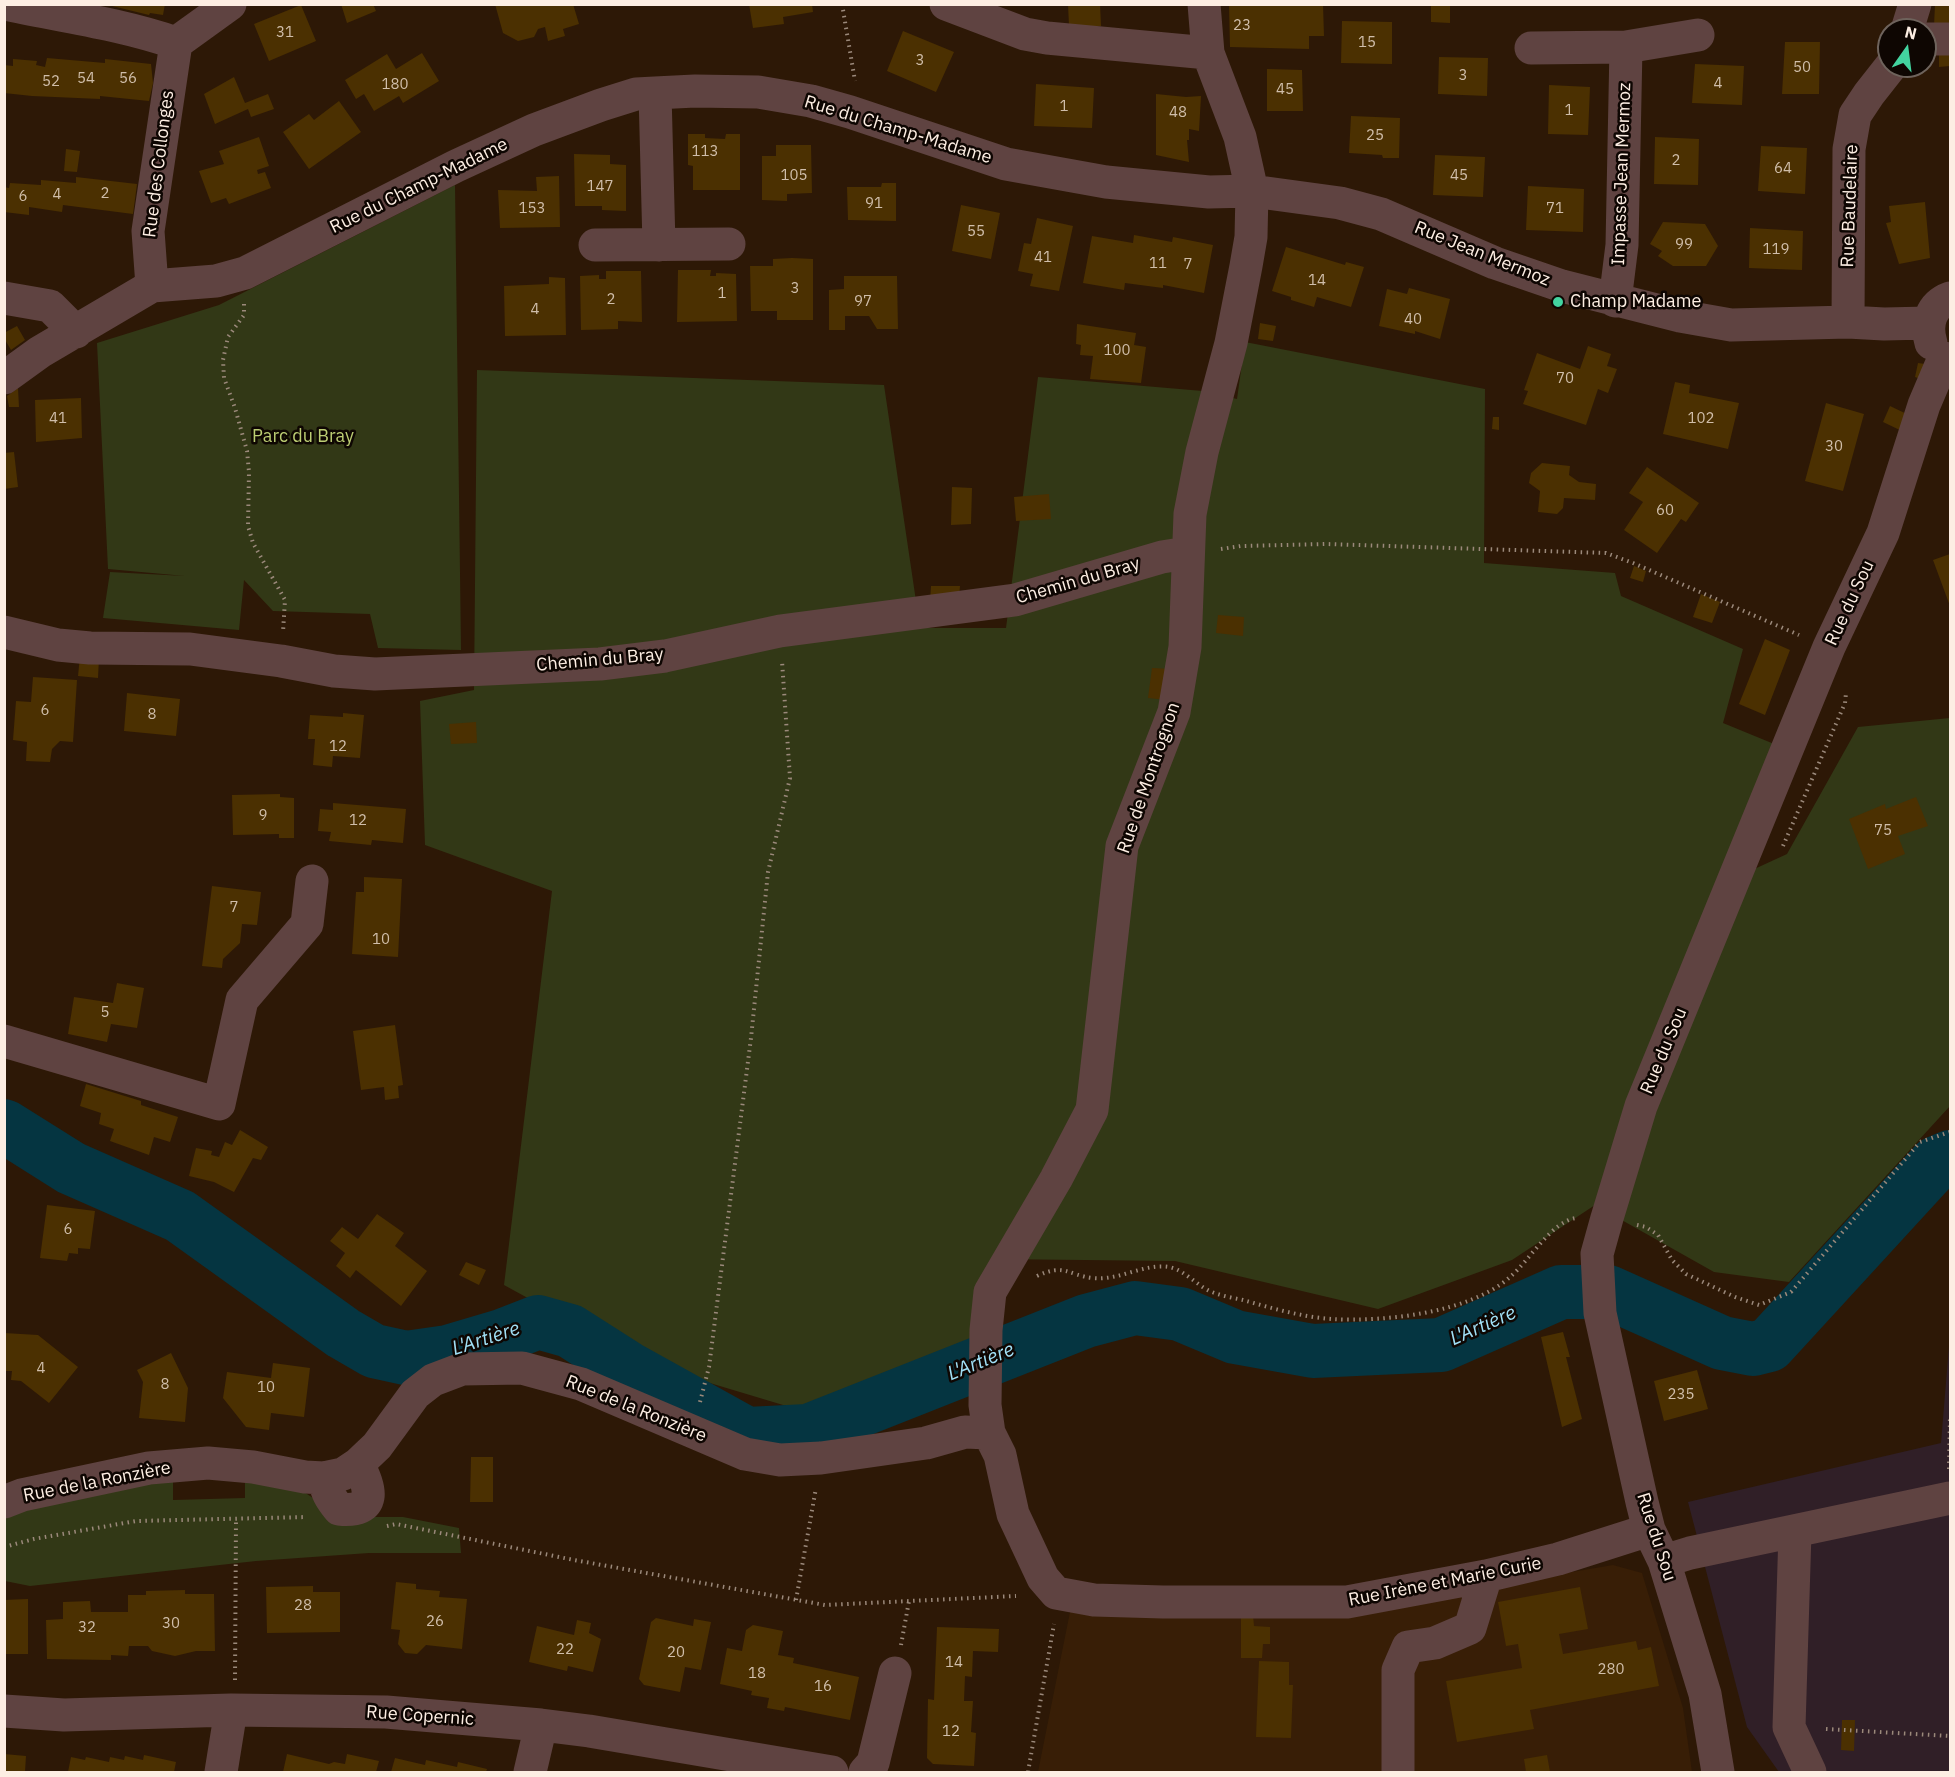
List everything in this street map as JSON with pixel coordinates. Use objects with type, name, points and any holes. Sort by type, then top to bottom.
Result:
[{"type":"street","points":[[5,4],[109,25],[176,43],[230,4]]},
{"type":"street","points":[[946,4],[1025,34],[1208,53]]},
{"type":"street","name":"Rue de Montrognon","points":[[1056,1593],[1043,1578],[1013,1514],[1000,1455],[987,1419],[986,1330],[990,1292],[1056,1179],[1092,1110],[1122,846],[1174,712],[1185,647],[1189,574],[1187,553],[1192,503],[1231,343],[1251,237],[1252,191],[1240,137],[1208,53],[1204,4]]},
{"type":"street","points":[[1531,48],[1626,47],[1698,35]]},
{"type":"street","name":"Rue des Collonges","points":[[152,286],[148,231],[176,43]]},
{"type":"street","name":"Impasse Jean Mermoz","points":[[1616,301],[1622,245],[1626,47]]},
{"type":"street","name":"Rue Baudelaire","points":[[1848,322],[1849,149],[1856,115],[1882,78]]},
{"type":"street","name":"Rue du Champ-Madame","points":[[152,286],[216,281],[245,273],[445,171],[534,129],[636,94],[695,90],[758,92],[811,101],[850,112],[1006,164],[1106,182],[1151,187],[1209,192],[1252,191]]},
{"type":"street","points":[[655,93],[659,244]]},
{"type":"street","name":"Rue Jean Mermoz","points":[[1252,191],[1340,203],[1382,214],[1495,263],[1562,286],[1680,316],[1731,325],[1848,322],[1928,323]]},
{"type":"street","points":[[595,245],[729,244]]},
{"type":"street","points":[[4,378],[40,352],[152,286]]},
{"type":"street","points":[[4,298],[50,306],[76,332]]},
{"type":"street","points":[[1947,360],[1931,343],[1928,323],[1938,305],[1950,298]]},
{"type":"street","name":"Rue du Sou","points":[[1718,1773],[1705,1694],[1664,1561],[1649,1530],[1599,1297],[1598,1254],[1606,1218],[1641,1106],[1829,647],[1883,533],[1924,405],[1947,360]]},
{"type":"street","name":"Chemin du Bray","points":[[4,632],[58,645],[90,648],[190,649],[281,661],[334,671],[375,674],[600,664],[665,656],[780,631],[1016,600],[1162,557],[1187,553]]},
{"type":"street","points":[[4,1041],[219,1104],[242,1000],[307,924],[312,882]]},
{"type":"street","name":"Rue de la Ronzière","points":[[4,1502],[149,1468],[208,1463],[253,1467],[305,1477],[324,1478],[344,1474],[377,1446],[415,1394],[433,1380],[462,1369],[522,1368],[581,1384],[745,1454],[780,1460],[821,1458],[926,1443],[964,1432],[987,1419]]},
{"type":"street","points":[[1664,1561],[1690,1553],[1950,1498]]},
{"type":"street","name":"Rue Irène et Marie Curie","points":[[1056,1593],[1094,1599],[1163,1602],[1347,1602],[1486,1576],[1558,1559],[1649,1530]]},
{"type":"street","points":[[1795,1532],[1789,1726],[1810,1773]]},
{"type":"street","points":[[1398,1773],[1398,1670],[1408,1647],[1435,1643],[1470,1628],[1486,1576]]},
{"type":"street","points":[[865,1773],[873,1764],[895,1673]]},
{"type":"street","points":[[221,1773],[231,1710]]},
{"type":"street","name":"Rue Copernic","points":[[4,1712],[64,1715],[231,1710],[386,1712],[589,1731],[832,1773]]},
{"type":"street","points":[[531,1773],[541,1725]]},
{"type":"path","points":[[842,4],[855,82],[850,112]]},
{"type":"path","points":[[245,273],[244,315],[228,337],[223,360],[224,378],[247,452],[248,526],[253,543],[285,600],[281,661]]},
{"type":"path","points":[[1187,553],[1241,546],[1326,544],[1606,553],[1633,562],[1829,647]]},
{"type":"path","points":[[692,1431],[709,1367],[751,1038],[768,872],[790,778],[780,631]]},
{"type":"path","points":[[1028,1280],[1052,1269],[1093,1278],[1114,1277],[1159,1266],[1173,1268],[1211,1292],[1296,1313],[1331,1319],[1429,1313],[1474,1299],[1509,1279],[1555,1227],[1569,1219],[1606,1218],[1646,1227],[1658,1235],[1672,1260],[1686,1274],[1735,1297],[1759,1305],[1791,1292],[1920,1142],[1950,1132]]},
{"type":"path","points":[[796,1600],[821,1458]]},
{"type":"path","points":[[4,1547],[34,1539],[136,1521],[309,1517]]},
{"type":"path","points":[[231,1710],[235,1679],[236,1519]]},
{"type":"path","points":[[385,1526],[396,1524],[574,1560],[825,1605],[1056,1593],[1054,1629],[1028,1773]]},
{"type":"path","points":[[895,1673],[909,1601]]},
{"type":"path","points":[[1789,1726],[1950,1736]]},
{"type":"shaded area","points":[[1949,1346],[1950,1772],[1779,1772],[1747,1727],[1688,1502],[1941,1443]]},
{"type":"shaded area","points":[[1613,1565],[1642,1573],[1683,1708],[1692,1772],[1038,1772],[1070,1612],[1361,1608]]},
{"type":"green space","name":"Parc du Bray","points":[[455,185],[461,650],[378,648],[370,614],[273,611],[244,580],[239,630],[103,618],[110,572],[185,576],[108,569],[97,343],[219,305]]},
{"type":"green space","points":[[1245,342],[1485,389],[1484,563],[1615,573],[1621,596],[1743,649],[1723,723],[1779,746],[1724,883],[1787,854],[1858,727],[1950,718],[1950,1106],[1789,1282],[1714,1272],[1595,1205],[1512,1260],[1378,1309],[1175,1261],[991,1259],[970,1389],[813,1414],[650,1365],[504,1285],[552,891],[425,845],[420,701],[474,690],[477,370],[884,385],[920,628],[1006,628],[1038,377],[1203,391],[1237,399]]},
{"type":"green space","points":[[245,1476],[301,1490],[316,1500],[372,1517],[403,1517],[459,1528],[461,1553],[369,1553],[256,1561],[30,1586],[5,1581],[5,1513],[173,1477],[173,1500],[245,1498]]},
{"type":"building","points":[[104,4],[165,4],[163,15],[150,13],[149,15]]},
{"type":"building","points":[[341,4],[373,4],[376,11],[347,23]]},
{"type":"building","points":[[495,4],[573,4],[579,24],[563,29],[565,36],[548,41],[545,27],[538,29],[534,37],[518,41],[503,33]]},
{"type":"building","points":[[749,4],[812,4],[813,12],[783,17],[784,24],[753,28]]},
{"type":"building","points":[[1068,4],[1100,4],[1101,26],[1069,26]]},
{"type":"building","points":[[1229,4],[1323,4],[1324,36],[1309,36],[1309,49],[1230,47]]},
{"type":"building","points":[[1431,4],[1450,4],[1450,23],[1431,22]]},
{"type":"building","points":[[1935,4],[1950,4],[1950,28],[1937,26],[1937,18],[1934,18]]},
{"type":"building","points":[[301,5],[316,41],[269,61],[254,24]]},
{"type":"building","points":[[1342,21],[1392,22],[1392,64],[1341,63]]},
{"type":"building","points":[[903,31],[954,52],[936,92],[887,71]]},
{"type":"building","points":[[1785,42],[1820,42],[1819,94],[1782,94]]},
{"type":"building","points":[[1949,46],[1950,66],[1939,67],[1939,47]]},
{"type":"building","points":[[422,53],[439,81],[403,103],[399,96],[374,111],[364,94],[356,99],[345,80],[387,54],[396,69]]},
{"type":"building","points":[[1439,57],[1488,58],[1487,96],[1438,94]]},
{"type":"building","points":[[47,58],[105,63],[105,59],[151,64],[153,83],[149,101],[100,96],[100,99],[4,93],[4,65],[13,66],[13,59],[37,61],[36,65],[45,67]]},
{"type":"building","points":[[1695,64],[1744,66],[1742,105],[1692,103]]},
{"type":"building","points":[[1267,69],[1302,70],[1303,111],[1267,111]]},
{"type":"building","points":[[234,77],[245,103],[268,94],[274,109],[251,117],[248,109],[215,124],[204,94]]},
{"type":"building","points":[[1036,84],[1094,88],[1092,128],[1034,126]]},
{"type":"building","points":[[1549,85],[1590,87],[1588,135],[1548,134]]},
{"type":"building","points":[[1156,94],[1201,96],[1199,131],[1189,129],[1189,140],[1187,140],[1189,162],[1156,155]]},
{"type":"building","points":[[339,101],[361,132],[309,169],[283,132],[309,114],[314,120]]},
{"type":"building","points":[[1351,116],[1400,118],[1399,158],[1349,153]]},
{"type":"building","points":[[688,134],[705,134],[705,138],[725,139],[726,134],[740,134],[740,190],[693,190],[693,166],[688,165]]},
{"type":"building","points":[[259,137],[269,166],[257,170],[258,174],[265,172],[271,188],[229,204],[226,198],[211,203],[199,171],[224,164],[219,151]]},
{"type":"building","points":[[1655,137],[1699,139],[1698,185],[1654,184]]},
{"type":"building","points":[[776,145],[811,145],[812,193],[787,194],[787,201],[762,200],[762,156],[776,156]]},
{"type":"building","points":[[1761,146],[1807,148],[1805,194],[1758,191]]},
{"type":"building","points":[[66,149],[80,151],[77,172],[64,171]]},
{"type":"building","points":[[574,154],[610,155],[610,164],[626,165],[626,211],[602,210],[602,206],[575,206]]},
{"type":"building","points":[[1435,155],[1485,157],[1483,197],[1433,195]]},
{"type":"building","points":[[559,176],[560,227],[500,228],[498,190],[537,191],[536,177]]},
{"type":"building","points":[[76,177],[137,184],[133,214],[63,205],[62,212],[29,207],[29,215],[4,212],[4,187],[9,188],[10,183],[41,185],[41,180],[76,183]]},
{"type":"building","points":[[882,183],[896,183],[896,221],[848,220],[847,187],[881,187]]},
{"type":"building","points":[[1528,186],[1584,189],[1583,232],[1526,230]]},
{"type":"building","points":[[1925,202],[1930,258],[1899,264],[1886,223],[1891,222],[1889,206]]},
{"type":"building","points":[[961,205],[1000,213],[991,259],[952,251]]},
{"type":"building","points":[[1037,218],[1073,226],[1059,291],[1030,286],[1033,274],[1018,271],[1024,243],[1031,244]]},
{"type":"building","points":[[1663,222],[1705,224],[1718,246],[1706,266],[1673,266],[1658,256],[1662,251],[1650,244]]},
{"type":"building","points":[[1750,228],[1803,231],[1802,270],[1749,268]]},
{"type":"building","points":[[1134,235],[1172,242],[1173,237],[1213,245],[1204,293],[1163,285],[1163,288],[1125,283],[1124,290],[1083,283],[1092,236],[1133,243]]},
{"type":"building","points":[[1286,247],[1345,265],[1346,262],[1364,267],[1351,307],[1317,297],[1314,307],[1272,291]]},
{"type":"building","points":[[773,259],[813,259],[813,320],[777,320],[777,311],[751,311],[750,266],[773,266]]},
{"type":"building","points":[[678,270],[711,270],[710,276],[716,276],[716,273],[736,274],[737,321],[677,322]]},
{"type":"building","points":[[606,271],[641,271],[642,322],[618,321],[618,329],[581,330],[580,276],[599,275],[599,279],[606,279]]},
{"type":"building","points":[[844,276],[897,276],[898,329],[877,329],[869,316],[845,316],[845,330],[829,330],[829,290],[844,289]]},
{"type":"building","points":[[549,277],[565,278],[566,335],[505,336],[504,286],[549,284]]},
{"type":"building","points":[[1409,288],[1450,299],[1440,339],[1415,331],[1415,334],[1379,326],[1387,289],[1407,294]]},
{"type":"building","points":[[1260,323],[1276,326],[1273,341],[1258,339]]},
{"type":"building","points":[[1077,324],[1136,333],[1134,345],[1146,347],[1141,383],[1090,379],[1093,356],[1080,355],[1081,345],[1076,344]]},
{"type":"building","points":[[17,326],[25,340],[11,350],[4,338],[4,333]]},
{"type":"building","points":[[1588,346],[1611,354],[1607,366],[1617,369],[1608,393],[1598,389],[1586,425],[1523,404],[1528,391],[1524,390],[1537,353],[1580,369]]},
{"type":"building","points":[[1918,363],[1925,364],[1921,379],[1915,377]]},
{"type":"building","points":[[1675,382],[1690,385],[1689,393],[1739,403],[1728,449],[1663,434]]},
{"type":"building","points":[[18,388],[19,407],[9,407],[7,396]]},
{"type":"building","points":[[81,398],[82,438],[36,442],[35,400]]},
{"type":"building","points":[[1826,403],[1864,414],[1843,491],[1805,481]]},
{"type":"building","points":[[1890,406],[1911,416],[1906,433],[1883,422]]},
{"type":"building","points":[[1493,417],[1499,417],[1499,430],[1492,429]]},
{"type":"building","points":[[14,452],[18,487],[4,489],[4,453]]},
{"type":"building","points":[[1542,463],[1570,466],[1569,475],[1579,482],[1596,484],[1595,500],[1564,498],[1563,508],[1557,514],[1538,512],[1540,491],[1529,483],[1531,473]]},
{"type":"building","points":[[1647,467],[1699,503],[1686,522],[1681,519],[1657,553],[1624,530],[1643,502],[1629,493]]},
{"type":"building","points":[[952,487],[972,488],[971,524],[951,525]]},
{"type":"building","points":[[1049,494],[1051,519],[1016,521],[1014,497]]},
{"type":"building","points":[[1950,554],[1950,606],[1933,560]]},
{"type":"building","points":[[1634,566],[1646,571],[1643,582],[1630,578]]},
{"type":"building","points":[[931,586],[960,586],[959,597],[930,602]]},
{"type":"building","points":[[1701,594],[1720,602],[1712,623],[1693,617]]},
{"type":"building","points":[[1218,615],[1244,617],[1243,636],[1216,633]]},
{"type":"building","points":[[1765,639],[1790,650],[1765,715],[1739,704]]},
{"type":"building","points":[[80,656],[99,658],[98,678],[78,676]]},
{"type":"building","points":[[1152,668],[1172,669],[1167,700],[1148,698]]},
{"type":"building","points":[[33,677],[77,680],[73,742],[60,741],[52,749],[50,762],[26,761],[27,742],[13,740],[16,701],[31,702]]},
{"type":"building","points":[[127,693],[180,699],[176,736],[124,731]]},
{"type":"building","points":[[343,713],[364,715],[360,758],[333,756],[332,767],[313,765],[315,739],[308,739],[310,715],[343,717]]},
{"type":"building","points":[[476,722],[477,743],[451,744],[449,724]]},
{"type":"building","points":[[280,794],[280,797],[294,798],[294,838],[279,838],[279,834],[233,835],[232,795]]},
{"type":"building","points":[[1916,797],[1928,826],[1898,836],[1905,854],[1868,869],[1849,819],[1885,804],[1886,809]]},
{"type":"building","points":[[333,803],[406,809],[403,843],[372,840],[371,845],[329,841],[331,832],[318,831],[320,809],[333,810]]},
{"type":"building","points":[[364,877],[402,879],[398,957],[352,954],[356,892],[364,892]]},
{"type":"building","points":[[212,886],[261,892],[257,925],[242,924],[240,943],[223,959],[222,968],[202,966]]},
{"type":"building","points":[[117,983],[144,988],[137,1028],[111,1024],[107,1042],[68,1034],[74,997],[113,1003]]},
{"type":"building","points":[[395,1025],[403,1085],[398,1086],[399,1098],[385,1100],[384,1087],[361,1090],[353,1031]]},
{"type":"building","points":[[86,1084],[141,1101],[141,1105],[178,1117],[170,1142],[154,1137],[149,1155],[110,1141],[114,1129],[99,1124],[101,1113],[80,1106]]},
{"type":"building","points":[[240,1130],[268,1147],[261,1160],[253,1158],[234,1192],[214,1182],[189,1176],[196,1148],[212,1151],[211,1155],[219,1157],[225,1142],[232,1145]]},
{"type":"building","points":[[47,1205],[95,1211],[90,1249],[78,1248],[78,1254],[69,1253],[67,1261],[40,1258]]},
{"type":"building","points":[[377,1214],[404,1233],[395,1246],[427,1271],[401,1306],[356,1270],[350,1278],[336,1266],[345,1253],[330,1241],[342,1227],[358,1239]]},
{"type":"building","points":[[466,1262],[486,1270],[479,1285],[459,1275]]},
{"type":"building","points":[[1563,1332],[1570,1357],[1566,1357],[1582,1419],[1562,1427],[1541,1337]]},
{"type":"building","points":[[4,1333],[38,1335],[78,1367],[49,1403],[21,1381],[11,1380],[12,1371],[4,1371]]},
{"type":"building","points":[[171,1353],[188,1388],[185,1422],[139,1418],[143,1382],[137,1370]]},
{"type":"building","points":[[273,1363],[310,1368],[304,1417],[271,1413],[269,1430],[246,1427],[223,1398],[227,1372],[271,1378]]},
{"type":"building","points":[[1697,1370],[1708,1409],[1664,1421],[1654,1381]]},
{"type":"building","points":[[471,1457],[493,1457],[493,1502],[470,1502]]},
{"type":"building","points":[[396,1582],[416,1584],[416,1589],[440,1591],[439,1597],[467,1599],[462,1649],[426,1645],[417,1654],[405,1653],[398,1644],[400,1630],[391,1629]]},
{"type":"building","points":[[313,1586],[313,1592],[340,1592],[340,1632],[267,1633],[266,1587]]},
{"type":"building","points":[[1580,1587],[1588,1629],[1559,1634],[1563,1654],[1636,1641],[1638,1650],[1651,1647],[1659,1686],[1530,1710],[1534,1729],[1457,1742],[1446,1681],[1522,1668],[1518,1644],[1506,1646],[1498,1602]]},
{"type":"building","points":[[185,1590],[185,1594],[214,1594],[215,1651],[196,1651],[175,1656],[152,1651],[148,1646],[129,1646],[128,1656],[111,1655],[111,1660],[47,1659],[46,1620],[63,1619],[63,1602],[90,1601],[91,1612],[128,1612],[128,1595],[146,1595],[146,1591]]},
{"type":"building","points":[[28,1599],[28,1654],[4,1654],[4,1600]]},
{"type":"building","points":[[1241,1615],[1253,1615],[1254,1626],[1270,1627],[1270,1644],[1263,1644],[1262,1658],[1241,1658]]},
{"type":"building","points":[[656,1618],[693,1626],[694,1619],[711,1622],[701,1670],[685,1667],[680,1692],[644,1685],[639,1679],[651,1622]]},
{"type":"building","points":[[577,1620],[591,1623],[589,1633],[601,1639],[593,1672],[568,1666],[567,1671],[529,1662],[537,1626],[574,1635]]},
{"type":"building","points":[[753,1625],[783,1631],[778,1655],[794,1658],[793,1663],[859,1677],[850,1720],[785,1707],[784,1711],[767,1708],[769,1698],[751,1695],[752,1691],[720,1684],[727,1648],[742,1651],[746,1630]]},
{"type":"building","points":[[937,1627],[999,1629],[998,1652],[973,1651],[972,1677],[965,1676],[964,1701],[973,1701],[971,1732],[976,1733],[974,1766],[933,1764],[927,1758],[928,1699],[934,1700]]},
{"type":"building","points":[[1259,1661],[1289,1662],[1289,1685],[1293,1685],[1291,1738],[1256,1737]]},
{"type":"building","points":[[1842,1720],[1855,1720],[1854,1751],[1841,1750]]},
{"type":"building","points":[[4,1754],[26,1756],[25,1772],[4,1772]]},
{"type":"building","points":[[287,1754],[329,1764],[334,1762],[345,1764],[347,1754],[379,1761],[376,1772],[283,1772]]},
{"type":"building","points":[[144,1755],[176,1762],[174,1772],[68,1772],[71,1757],[85,1760],[86,1757],[109,1762],[110,1757],[124,1760],[125,1756],[143,1760]]},
{"type":"building","points":[[1547,1755],[1550,1772],[1526,1772],[1524,1759]]},
{"type":"building","points":[[395,1758],[425,1765],[426,1760],[457,1767],[458,1762],[487,1769],[486,1772],[391,1772]]},
{"type":"waterway","name":"L'Artière","points":[[4,1126],[71,1168],[180,1216],[343,1333],[374,1351],[406,1358],[448,1352],[502,1336],[538,1322],[570,1331],[628,1368],[747,1434],[808,1431],[1086,1321],[1135,1308],[1180,1314],[1235,1337],[1313,1351],[1441,1345],[1561,1292],[1608,1292],[1722,1343],[1753,1349],[1769,1345],[1936,1163],[1950,1157]]},
{"type":"place","name":"Champ Madame","points":[[1558,302]]}]
